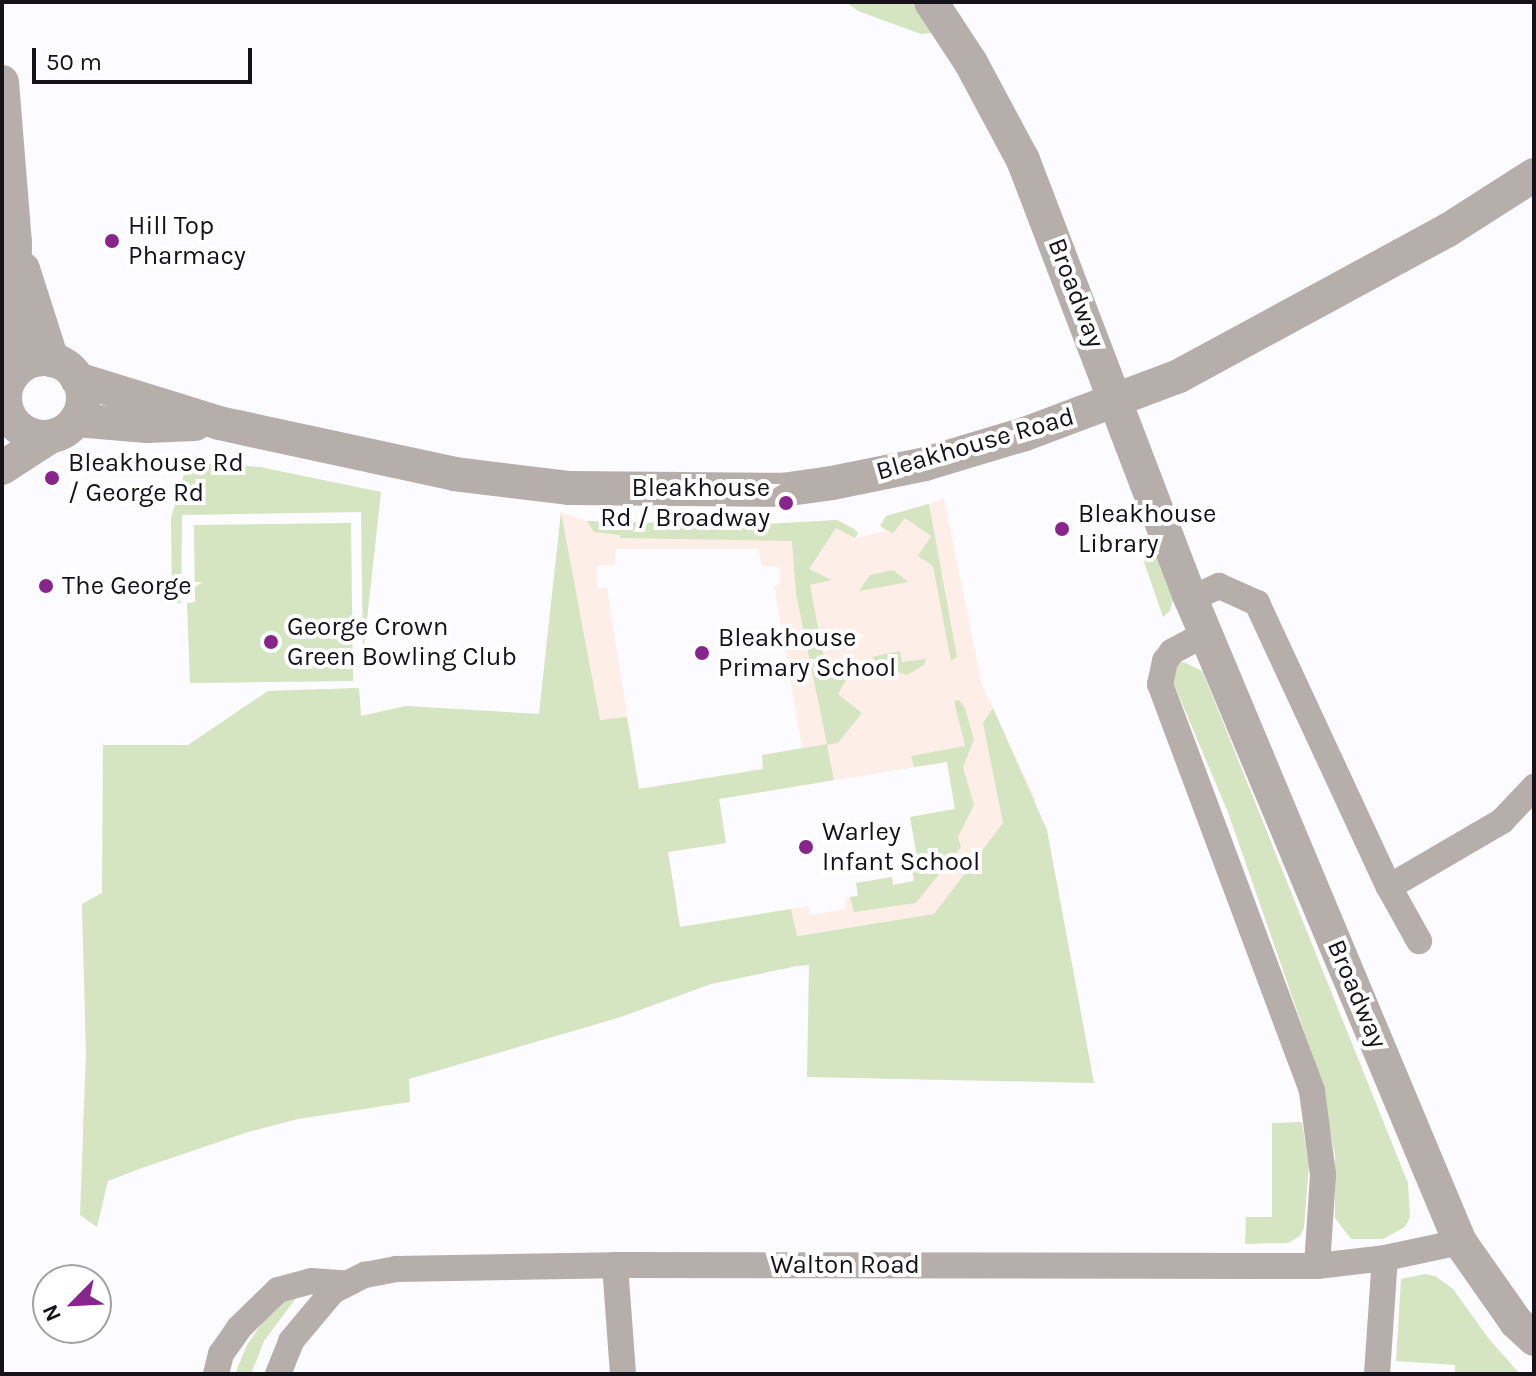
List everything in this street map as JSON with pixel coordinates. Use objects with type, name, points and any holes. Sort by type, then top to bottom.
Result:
[{"type":"street","name":"Broadway","points":[[931,2],[971,63],[1023,160],[1191,599],[1460,1242],[1516,1322],[1534,1339]]},
{"type":"street","points":[[2,82],[15,242],[7,392],[16,427],[35,437],[63,429]]},
{"type":"street","name":"Bleakhouse Road","points":[[65,369],[219,423],[454,474],[570,488],[782,490],[925,464],[1025,434],[1179,376],[1448,230],[1534,175]]},
{"type":"street","points":[[2,468],[63,429],[82,402],[65,369],[15,242]]},
{"type":"street","points":[[7,392],[35,360],[65,369]]},
{"type":"street","name":"Bleakhouse Road","points":[[63,429],[219,423]]},
{"type":"street","points":[[1191,599],[1219,586],[1257,603],[1389,887],[1419,941]]},
{"type":"street","points":[[1207,633],[1172,652],[1165,661],[1160,684],[1312,1091],[1323,1175],[1317,1266]]},
{"type":"street","points":[[1389,887],[1502,821],[1534,787]]},
{"type":"street","name":"Walton Road","points":[[216,1374],[221,1354],[239,1328],[278,1290],[311,1281],[343,1283],[396,1269],[615,1265],[1317,1266],[1385,1258],[1460,1242]]},
{"type":"street","points":[[1377,1374],[1385,1258]]},
{"type":"street","points":[[615,1265],[623,1374]]},
{"type":"street","points":[[278,1374],[291,1341],[343,1283]]},
{"type":"shaded area","points":[[944,499],[982,685],[1036,800],[997,831],[934,914],[721,947],[82,1130],[86,1056],[82,904],[102,893],[103,745],[188,745],[268,691],[359,688],[361,716],[406,706],[539,714],[561,512],[587,521],[625,524],[747,525],[837,520],[854,529],[856,538],[885,531],[880,526],[886,516]],"holes":[[[616,549],[759,549],[761,566],[780,567],[780,586],[774,585],[802,748],[762,755],[763,769],[639,789],[607,588],[597,588],[597,566],[615,565]],[[947,762],[955,809],[910,817],[919,868],[912,870],[914,881],[893,885],[892,877],[856,883],[858,896],[845,898],[846,909],[810,915],[808,906],[680,927],[668,852],[726,843],[719,799]]]},
{"type":"green space","points":[[846,2],[912,2],[932,33],[921,34],[858,11]]},
{"type":"green space","points":[[188,461],[260,467],[381,492],[363,656],[361,512],[182,515],[181,603],[172,603],[171,518]]},
{"type":"green space","points":[[929,504],[957,657],[951,661],[933,566],[918,556],[931,536],[905,518],[893,533],[880,526],[886,516]]},
{"type":"green space","points":[[561,512],[600,720],[627,717],[639,789],[763,769],[762,755],[827,744],[796,594],[792,541],[620,538],[620,535],[594,532],[587,521],[747,525],[837,520],[858,533],[855,538],[836,528],[809,569],[832,580],[810,585],[827,675],[850,673],[838,694],[862,713],[838,743],[827,745],[834,780],[719,799],[726,843],[668,852],[680,927],[791,909],[797,936],[934,914],[1003,823],[983,723],[993,708],[1047,830],[1094,1083],[807,1077],[809,965],[797,966],[711,984],[621,1017],[409,1079],[410,1102],[298,1119],[248,1132],[142,1168],[108,1181],[97,1227],[80,1215],[86,1056],[82,904],[102,893],[103,745],[188,745],[268,691],[359,688],[361,716],[406,706],[539,714]]},
{"type":"green space","name":"George Crown Green Bowling Club","points":[[351,523],[353,681],[190,683],[187,603],[195,602],[194,525]]},
{"type":"green space","points":[[1156,548],[1174,596],[1170,611],[1163,617],[1141,553]]},
{"type":"green space","points":[[893,570],[909,582],[859,591],[870,575]]},
{"type":"green space","points":[[900,651],[902,662],[926,659],[924,665],[907,675],[881,666],[872,657]]},
{"type":"green space","points":[[1184,662],[1202,671],[1408,1183],[1410,1217],[1405,1227],[1383,1239],[1351,1239],[1335,1218],[1335,1156],[1320,1077],[1229,815],[1174,684],[1174,664]]},
{"type":"green space","points":[[959,700],[965,708],[974,740],[963,767],[974,805],[958,837],[961,847],[916,903],[854,912],[850,897],[858,896],[856,883],[892,877],[893,885],[914,881],[912,870],[919,868],[910,817],[955,809],[947,762],[914,767],[911,756],[965,746],[954,701]]},
{"type":"green space","points":[[1302,1122],[1309,1166],[1304,1228],[1300,1236],[1288,1243],[1245,1244],[1246,1217],[1272,1217],[1272,1123]]},
{"type":"green space","points":[[1425,1274],[1435,1276],[1453,1289],[1489,1339],[1520,1374],[1455,1374],[1455,1365],[1396,1361],[1401,1279]]},
{"type":"green space","points":[[300,1293],[264,1341],[251,1374],[235,1374],[247,1345],[269,1313],[287,1298]]},
{"type":"place","name":"Hill Top Pharmacy","points":[[112,241]]},
{"type":"place","name":"Bleakhouse Rd / George Rd","points":[[52,478]]},
{"type":"place","name":"Bleakhouse Rd / Broadway","points":[[786,503]]},
{"type":"place","name":"Bleakhouse Library","points":[[1062,529]]},
{"type":"place","name":"The George","points":[[46,586]]},
{"type":"place","name":"George Crown Green Bowling Club","points":[[271,642]]},
{"type":"place","name":"Bleakhouse Primary School","points":[[702,653]]},
{"type":"place","name":"Warley Infant School","points":[[806,847]]}]
